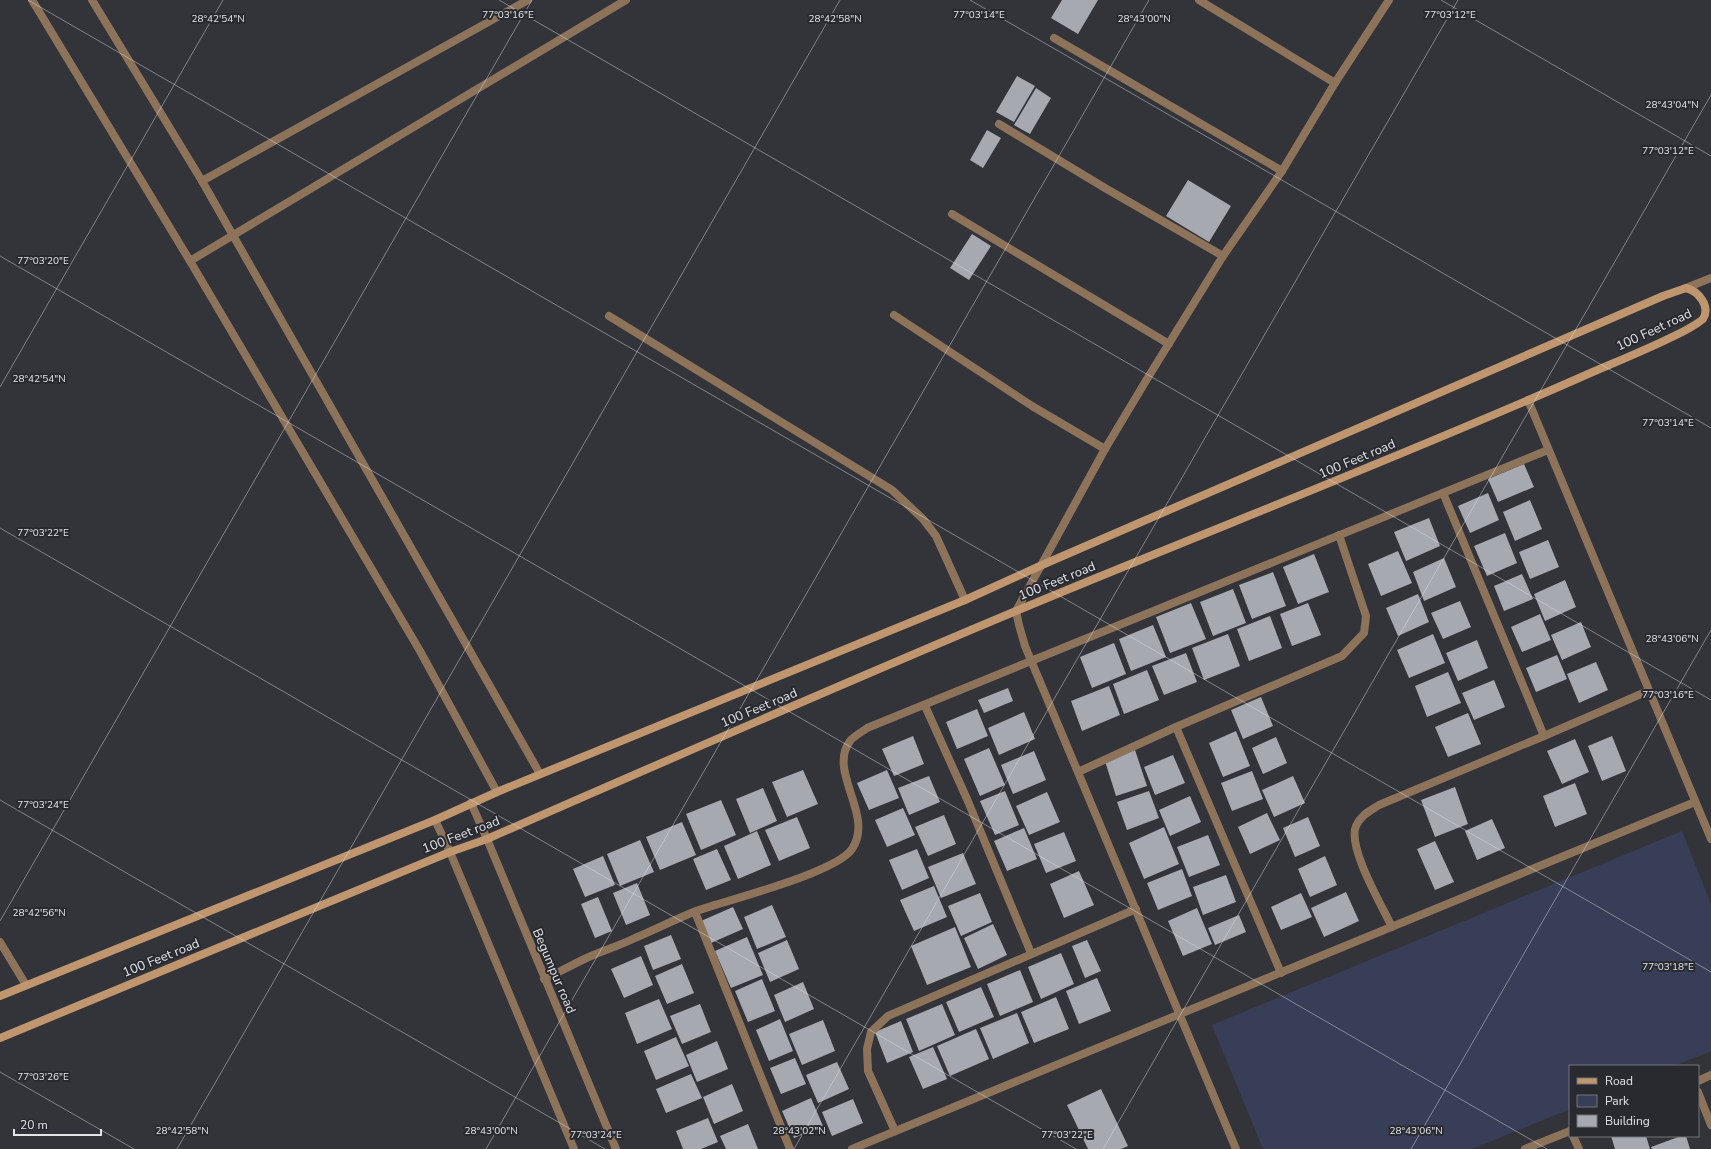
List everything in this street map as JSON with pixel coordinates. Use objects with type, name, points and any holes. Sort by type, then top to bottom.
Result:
[{"type":"street","points":[[32,0],[190,261],[420,651],[497,792]]},
{"type":"street","points":[[92,0],[202,181],[540,774]]},
{"type":"street","points":[[202,181],[528,0]]},
{"type":"street","points":[[190,261],[626,0]]},
{"type":"street","points":[[1199,0],[1335,83]]},
{"type":"street","points":[[1236,1149],[1022,637],[1016,611],[1105,449],[1222,256],[1282,171],[1335,83],[1388,0]]},
{"type":"street","points":[[1054,38],[1282,171]]},
{"type":"street","points":[[1000,124],[1105,188],[1222,256]]},
{"type":"street","points":[[952,214],[1169,344]]},
{"type":"street","points":[[1686,288],[1711,278]]},
{"type":"street","name":"100 Feet road","points":[[0,996],[435,820],[540,774],[965,600],[1042,565],[1663,296],[1686,288],[1698,293],[1703,300],[1705,308],[1702,320],[1677,334],[1528,400],[1321,488],[1016,611],[487,839],[450,852],[0,1038]]},
{"type":"street","points":[[894,315],[1032,406],[1105,449]]},
{"type":"street","points":[[608,316],[892,490],[923,519],[936,536],[965,600]]},
{"type":"street","points":[[1528,400],[1648,691],[1711,839]]},
{"type":"street","points":[[544,979],[591,956],[695,912],[816,872],[838,861],[852,849],[857,835],[858,814],[846,777],[844,755],[850,741],[867,728],[1548,450]]},
{"type":"street","points":[[1443,493],[1544,736]]},
{"type":"street","points":[[1078,772],[1176,727],[1342,656],[1364,633],[1366,616],[1339,535]]},
{"type":"street","points":[[1392,927],[1359,860],[1355,841],[1355,827],[1363,816],[1379,806],[1648,691]]},
{"type":"street","points":[[924,706],[967,799],[1031,953]]},
{"type":"street","points":[[1176,727],[1281,973]]},
{"type":"street","points":[[852,1149],[1695,802]]},
{"type":"street","name":"Begumpur road","points":[[471,803],[616,1149]]},
{"type":"street","points":[[435,820],[450,852],[574,1149]]},
{"type":"street","points":[[895,1131],[868,1071],[867,1049],[871,1032],[888,1016],[1136,909]]},
{"type":"street","points":[[695,912],[790,1149]]},
{"type":"street","points":[[0,942],[26,985]]},
{"type":"street","points":[[1699,1081],[1711,1076]]},
{"type":"street","points":[[1699,1095],[1711,1125]]},
{"type":"street","points":[[1525,1149],[1569,1131]]},
{"type":"street","points":[[1573,1137],[1579,1149]]},
{"type":"green space","points":[[1682,831],[1711,904],[1711,1051],[1676,1065],[1569,1065],[1569,1109],[1472,1149],[1263,1149],[1212,1025]]},
{"type":"building","points":[[1062,0],[1098,0],[1078,34],[1051,18]]},
{"type":"building","points":[[1017,76],[1035,86],[1014,122],[996,112]]},
{"type":"building","points":[[1036,88],[1051,98],[1030,134],[1014,125]]},
{"type":"building","points":[[987,130],[1001,138],[983,168],[970,160]]},
{"type":"building","points":[[1188,180],[1231,206],[1209,242],[1166,216]]},
{"type":"building","points":[[972,234],[991,246],[969,280],[950,268]]},
{"type":"building","points":[[1524,464],[1534,487],[1498,502],[1488,479]]},
{"type":"building","points":[[1488,493],[1499,520],[1470,533],[1458,506]]},
{"type":"building","points":[[1530,500],[1542,529],[1515,541],[1503,512]]},
{"type":"building","points":[[1429,518],[1440,546],[1406,561],[1394,532]]},
{"type":"building","points":[[1505,533],[1517,563],[1487,576],[1474,546]]},
{"type":"building","points":[[1548,540],[1559,567],[1530,579],[1519,552]]},
{"type":"building","points":[[1398,551],[1412,583],[1381,596],[1368,564]]},
{"type":"building","points":[[1314,554],[1329,592],[1298,604],[1283,567]]},
{"type":"building","points":[[1444,558],[1456,587],[1424,601],[1413,572]]},
{"type":"building","points":[[1273,572],[1286,606],[1252,619],[1239,585]]},
{"type":"building","points":[[1522,574],[1533,599],[1504,611],[1494,586]]},
{"type":"building","points":[[1565,580],[1576,607],[1545,621],[1534,594]]},
{"type":"building","points":[[1233,589],[1246,623],[1213,636],[1200,602]]},
{"type":"building","points":[[1418,594],[1429,622],[1398,636],[1386,608]]},
{"type":"building","points":[[1460,601],[1471,627],[1443,639],[1431,613]]},
{"type":"building","points":[[1191,603],[1206,639],[1170,653],[1156,617]]},
{"type":"building","points":[[1308,603],[1321,635],[1292,646],[1280,614]]},
{"type":"building","points":[[1540,614],[1551,640],[1522,652],[1511,627]]},
{"type":"building","points":[[1270,616],[1282,648],[1249,661],[1237,629]]},
{"type":"building","points":[[1581,622],[1591,647],[1562,660],[1551,635]]},
{"type":"building","points":[[1153,625],[1166,657],[1131,671],[1119,639]]},
{"type":"building","points":[[1228,634],[1240,666],[1204,680],[1192,648]]},
{"type":"building","points":[[1433,634],[1445,663],[1409,678],[1397,650]]},
{"type":"building","points":[[1477,640],[1488,668],[1458,681],[1446,653]]},
{"type":"building","points":[[1114,643],[1126,674],[1092,688],[1080,657]]},
{"type":"building","points":[[1186,653],[1197,682],[1164,695],[1152,666]]},
{"type":"building","points":[[1557,655],[1567,679],[1536,692],[1526,668]]},
{"type":"building","points":[[1596,662],[1608,690],[1579,703],[1567,674]]},
{"type":"building","points":[[1147,670],[1159,700],[1124,714],[1113,684]]},
{"type":"building","points":[[1448,672],[1461,703],[1427,717],[1415,686]]},
{"type":"building","points":[[1494,680],[1505,707],[1474,720],[1462,693]]},
{"type":"building","points":[[1109,686],[1120,715],[1082,731],[1071,701]]},
{"type":"building","points":[[1008,688],[1013,701],[984,713],[978,700]]},
{"type":"building","points":[[1261,697],[1273,726],[1243,739],[1231,710]]},
{"type":"building","points":[[977,709],[988,736],[957,749],[946,722]]},
{"type":"building","points":[[1024,712],[1035,739],[999,755],[988,728]]},
{"type":"building","points":[[1468,713],[1481,744],[1448,757],[1435,727]]},
{"type":"building","points":[[1236,731],[1250,766],[1223,777],[1209,743]]},
{"type":"building","points":[[913,736],[924,764],[894,776],[882,749]]},
{"type":"building","points":[[1612,736],[1626,771],[1602,781],[1588,746]]},
{"type":"building","points":[[1276,737],[1287,763],[1263,774],[1252,748]]},
{"type":"building","points":[[1575,739],[1589,772],[1562,784],[1547,751]]},
{"type":"building","points":[[989,748],[1005,785],[980,796],[964,759]]},
{"type":"building","points":[[1135,750],[1147,786],[1116,796],[1105,761]]},
{"type":"building","points":[[1034,751],[1046,780],[1013,794],[1001,765]]},
{"type":"building","points":[[1173,755],[1185,783],[1155,795],[1144,767]]},
{"type":"building","points":[[803,770],[818,804],[787,817],[772,782]]},
{"type":"building","points":[[887,770],[899,798],[869,810],[857,783]]},
{"type":"building","points":[[1252,771],[1263,799],[1232,811],[1221,783]]},
{"type":"building","points":[[929,776],[940,802],[909,815],[898,788]]},
{"type":"building","points":[[1293,776],[1305,803],[1274,817],[1262,790]]},
{"type":"building","points":[[1575,783],[1587,814],[1555,827],[1543,796]]},
{"type":"building","points":[[1455,787],[1468,824],[1435,837],[1421,800]]},
{"type":"building","points":[[763,788],[777,821],[750,833],[736,799]]},
{"type":"building","points":[[1005,791],[1019,825],[995,835],[980,801]]},
{"type":"building","points":[[1149,791],[1159,818],[1127,830],[1117,802]]},
{"type":"building","points":[[1047,792],[1060,822],[1029,835],[1016,806]]},
{"type":"building","points":[[1190,796],[1201,822],[1170,836],[1159,810]]},
{"type":"building","points":[[721,800],[736,835],[701,850],[686,814]]},
{"type":"building","points":[[903,808],[915,835],[887,847],[875,820]]},
{"type":"building","points":[[1267,813],[1280,840],[1250,854],[1238,827]]},
{"type":"building","points":[[944,815],[956,844],[928,856],[915,827]]},
{"type":"building","points":[[797,817],[810,848],[779,861],[765,830]]},
{"type":"building","points":[[1308,817],[1320,846],[1295,857],[1283,828]]},
{"type":"building","points":[[1492,819],[1505,848],[1477,860],[1465,831]]},
{"type":"building","points":[[682,822],[696,855],[660,870],[646,837]]},
{"type":"building","points":[[1164,827],[1179,864],[1144,879],[1129,843]]},
{"type":"building","points":[[1024,828],[1037,859],[1007,871],[994,841]]},
{"type":"building","points":[[757,831],[771,865],[738,879],[724,846]]},
{"type":"building","points":[[1064,832],[1076,861],[1046,873],[1034,844]]},
{"type":"building","points":[[1208,835],[1220,865],[1189,877],[1177,847]]},
{"type":"building","points":[[640,840],[654,872],[620,886],[607,854]]},
{"type":"building","points":[[1435,841],[1454,882],[1435,890],[1417,849]]},
{"type":"building","points":[[717,849],[731,880],[706,890],[693,859]]},
{"type":"building","points":[[917,849],[929,878],[902,890],[889,860]]},
{"type":"building","points":[[963,853],[976,884],[941,898],[928,867]]},
{"type":"building","points":[[603,856],[615,885],[585,897],[573,869]]},
{"type":"building","points":[[1325,856],[1337,885],[1310,897],[1298,869]]},
{"type":"building","points":[[1182,869],[1192,896],[1158,910],[1147,883]]},
{"type":"building","points":[[1079,871],[1094,905],[1064,918],[1050,884]]},
{"type":"building","points":[[1226,875],[1236,902],[1203,915],[1193,887]]},
{"type":"building","points":[[637,883],[650,915],[626,925],[613,893]]},
{"type":"building","points":[[934,886],[947,917],[914,931],[900,900]]},
{"type":"building","points":[[1346,892],[1359,921],[1324,937],[1311,908]]},
{"type":"building","points":[[980,893],[992,922],[961,936],[948,906]]},
{"type":"building","points":[[1301,893],[1312,917],[1281,930],[1271,907]]},
{"type":"building","points":[[598,897],[612,931],[595,938],[581,904]]},
{"type":"building","points":[[772,905],[786,937],[757,949],[744,917]]},
{"type":"building","points":[[733,907],[743,929],[711,943],[701,921]]},
{"type":"building","points":[[1197,908],[1212,944],[1183,956],[1168,921]]},
{"type":"building","points":[[1239,915],[1246,932],[1215,945],[1208,928]]},
{"type":"building","points":[[993,924],[1007,955],[978,969],[964,938]]},
{"type":"building","points":[[955,927],[971,967],[927,985],[911,946]]},
{"type":"building","points":[[671,935],[681,959],[653,970],[644,946]]},
{"type":"building","points":[[747,937],[763,975],[731,988],[715,951]]},
{"type":"building","points":[[787,940],[799,969],[770,982],[758,953]]},
{"type":"building","points":[[1087,940],[1101,971],[1085,978],[1072,946]]},
{"type":"building","points":[[1061,953],[1074,984],[1041,999],[1028,967]]},
{"type":"building","points":[[641,956],[653,985],[624,998],[611,969]]},
{"type":"building","points":[[682,964],[694,993],[667,1004],[655,976]]},
{"type":"building","points":[[1020,970],[1033,1002],[1000,1016],[987,984]]},
{"type":"building","points":[[1097,978],[1111,1011],[1079,1024],[1066,991]]},
{"type":"building","points":[[762,979],[775,1011],[748,1022],[735,991]]},
{"type":"building","points":[[803,982],[814,1009],[785,1022],[774,995]]},
{"type":"building","points":[[981,987],[994,1017],[959,1032],[946,1002]]},
{"type":"building","points":[[1056,997],[1069,1029],[1034,1043],[1021,1012]]},
{"type":"building","points":[[659,999],[672,1029],[637,1044],[625,1013]]},
{"type":"building","points":[[700,1004],[711,1032],[682,1044],[670,1016]]},
{"type":"building","points":[[942,1004],[955,1035],[919,1051],[906,1019]]},
{"type":"building","points":[[1017,1013],[1029,1043],[993,1059],[980,1028]]},
{"type":"building","points":[[780,1019],[793,1051],[769,1061],[756,1030]]},
{"type":"building","points":[[823,1020],[835,1051],[802,1065],[789,1034]]},
{"type":"building","points":[[901,1021],[913,1052],[887,1063],[875,1032]]},
{"type":"building","points":[[976,1029],[989,1059],[950,1076],[937,1046]]},
{"type":"building","points":[[676,1037],[689,1066],[656,1080],[644,1051]]},
{"type":"building","points":[[717,1041],[728,1069],[697,1082],[686,1055]]},
{"type":"building","points":[[933,1047],[947,1079],[923,1089],[909,1057]]},
{"type":"building","points":[[795,1058],[806,1084],[781,1094],[770,1068]]},
{"type":"building","points":[[837,1062],[849,1089],[818,1103],[806,1075]]},
{"type":"building","points":[[691,1074],[702,1098],[666,1113],[656,1089]]},
{"type":"building","points":[[732,1084],[743,1111],[714,1124],[703,1097]]},
{"type":"building","points":[[1101,1089],[1128,1146],[1121,1149],[1088,1149],[1067,1105]]},
{"type":"building","points":[[811,1098],[823,1126],[794,1138],[782,1111]]},
{"type":"building","points":[[853,1099],[863,1123],[832,1136],[822,1112]]},
{"type":"building","points":[[708,1118],[718,1142],[701,1149],[683,1149],[676,1131]]},
{"type":"building","points":[[748,1124],[758,1149],[726,1149],[720,1136]]},
{"type":"building","points":[[1611,1137],[1646,1137],[1650,1149],[1615,1149]]},
{"type":"building","points":[[1678,1137],[1686,1137],[1690,1149],[1652,1149],[1651,1147]]}]
